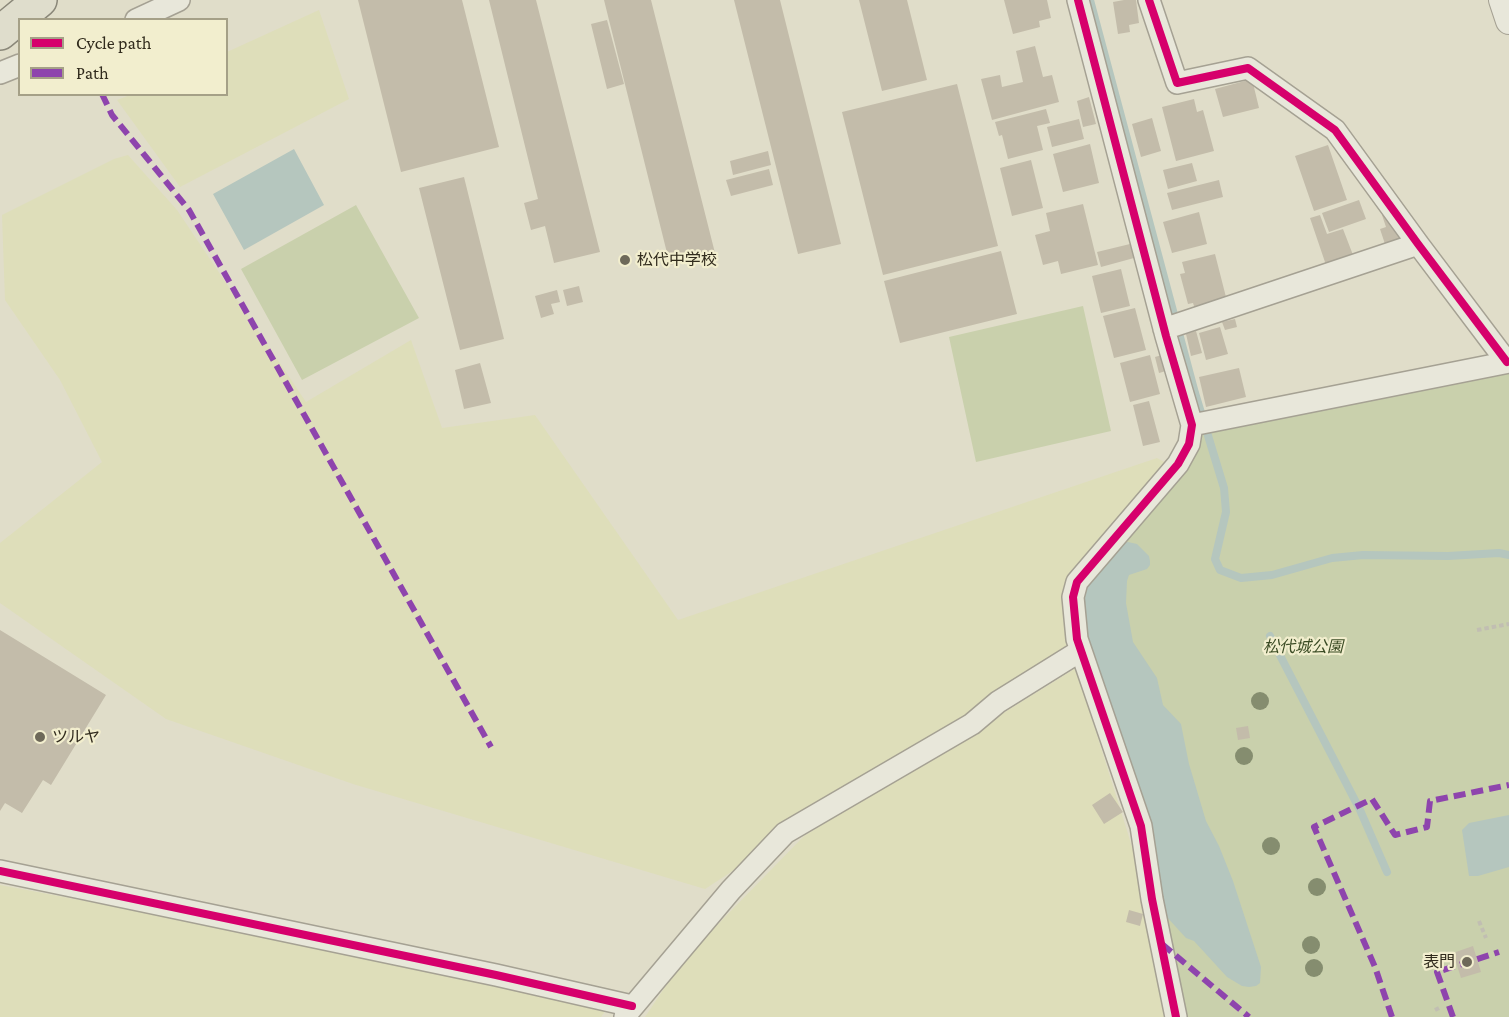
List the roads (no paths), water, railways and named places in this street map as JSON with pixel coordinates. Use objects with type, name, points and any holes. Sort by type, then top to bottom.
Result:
[{"type":"main road","points":[[0,33],[39,0]]},
{"type":"street","points":[[140,18],[179,0]]},
{"type":"street","points":[[1078,0],[1192,425],[1189,444],[1178,464],[1077,582],[1073,597],[1080,651],[1141,826],[1152,899],[1176,1017]]},
{"type":"street","points":[[1149,0],[1177,83],[1248,68],[1335,130],[1508,362],[1192,425]]},
{"type":"street","points":[[1502,0],[1509,21]]},
{"type":"street","points":[[0,73],[18,66]]},
{"type":"street","points":[[1165,328],[1418,244]]},
{"type":"street","points":[[0,871],[496,975],[628,1012],[731,890],[785,833],[972,724],[998,702],[1080,651]]},
{"type":"waterway","points":[[1090,0],[1195,393],[1224,488],[1226,512],[1215,559],[1220,570],[1241,578],[1272,575],[1332,558],[1363,555],[1448,556],[1499,553],[1509,555]]},
{"type":"waterway","points":[[1270,636],[1360,810],[1387,872]]},
{"type":"place","name":"松代中学校","points":[[625,260]]},
{"type":"place","name":"ツルヤ","points":[[40,737]]},
{"type":"place","name":"表門","points":[[1467,962]]},
{"type":"park label","name":"松代城公園","points":[[1303,647]]}]
